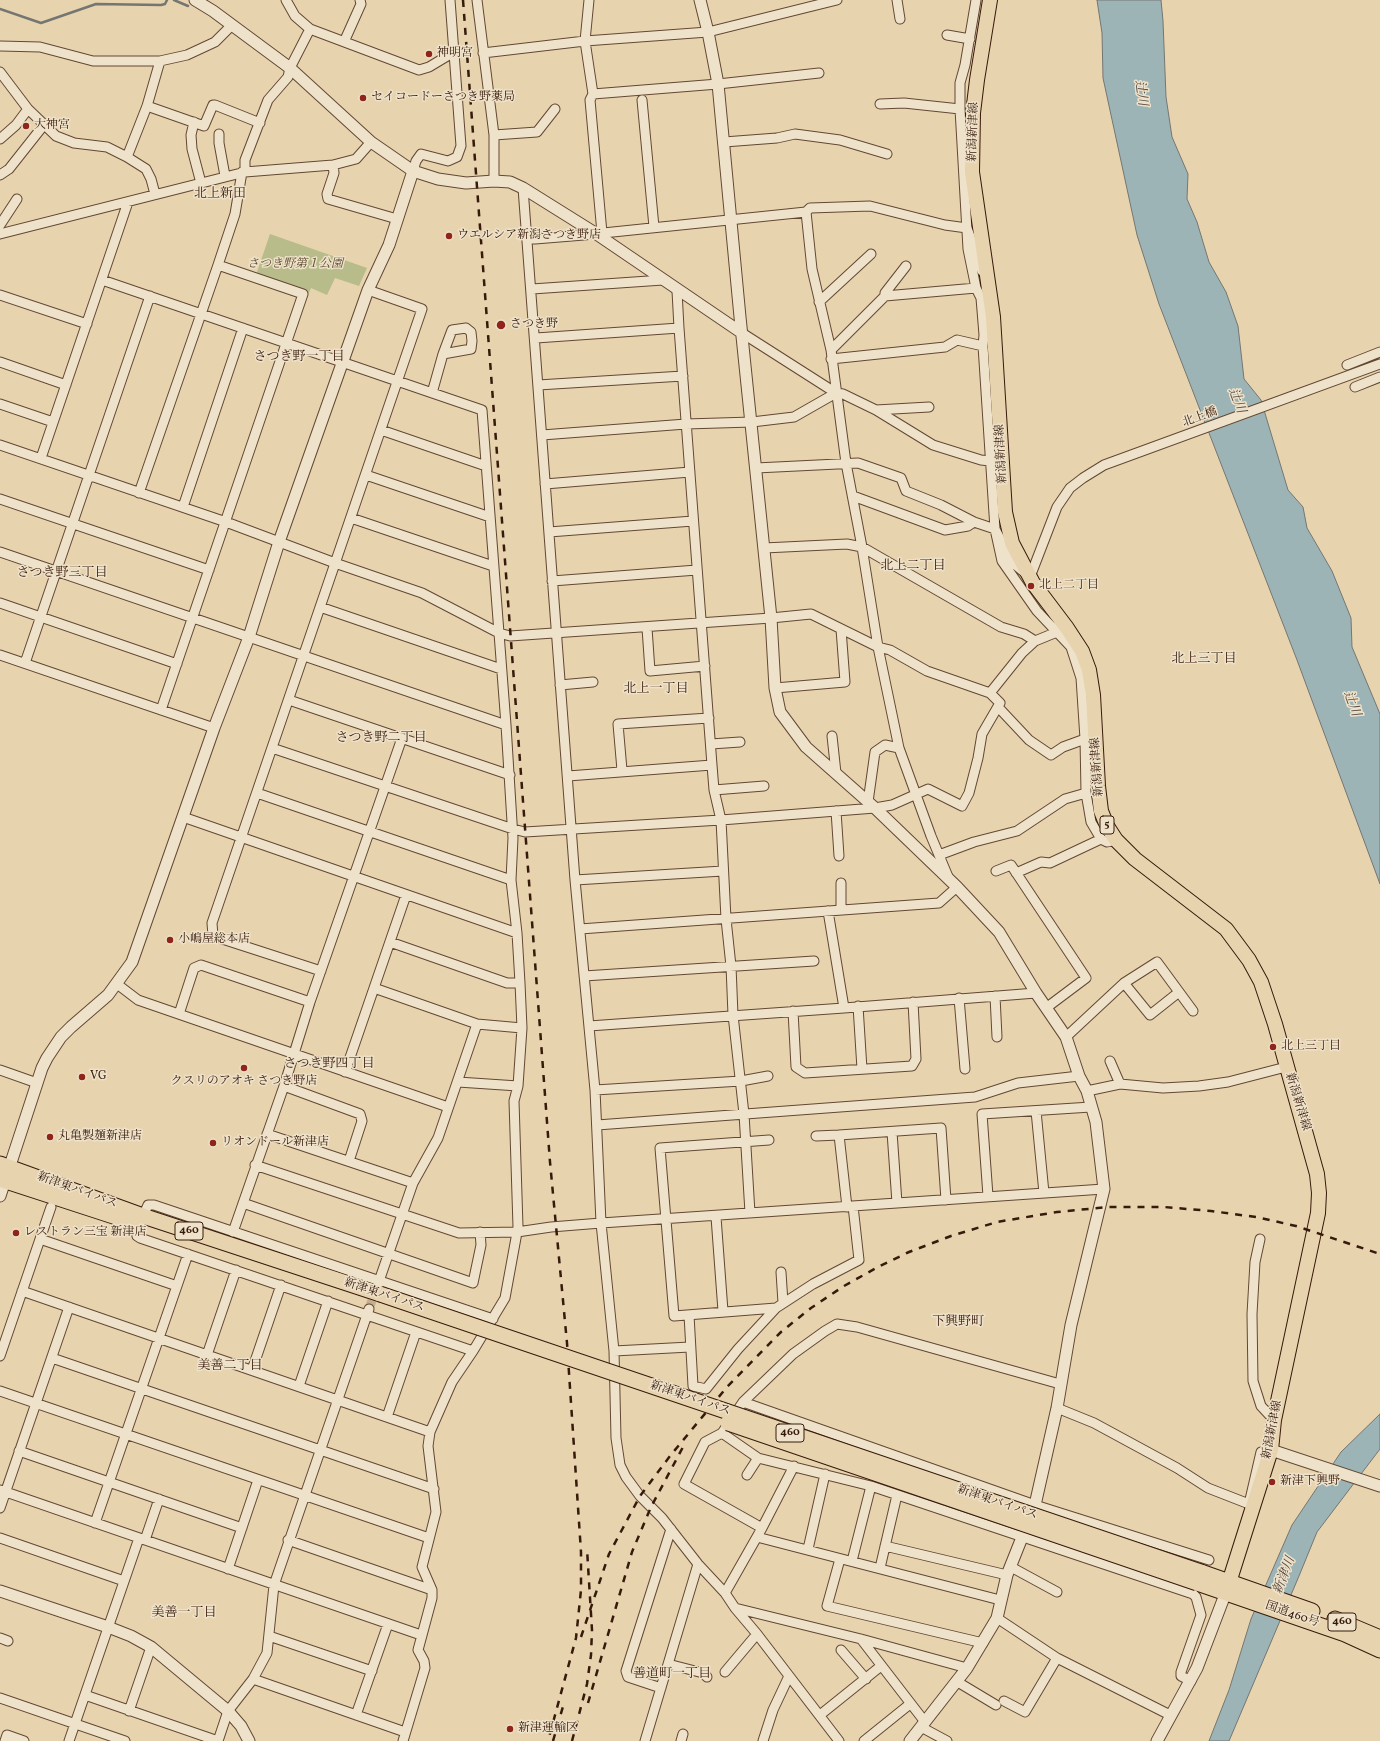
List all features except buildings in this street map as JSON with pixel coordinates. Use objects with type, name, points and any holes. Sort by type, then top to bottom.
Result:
[{"type":"highway","name":"新津東バイパス","points":[[4,1172],[141,1221],[1202,1572],[1227,1587]]},
{"type":"highway","name":"国道460号","points":[[1227,1587],[1301,1613],[1380,1650]]},
{"type":"highway","name":"460","points":[[1301,1613],[1356,1627],[1380,1638]]},
{"type":"main road","name":"新潟新津線","points":[[990,0],[973,113],[972,172],[989,280],[993,317],[1005,512],[1012,543],[1032,580],[1082,650],[1089,670],[1093,695],[1098,786],[1101,811],[1107,826],[1116,840],[1135,859],[1226,929],[1241,947],[1261,982],[1275,1024],[1312,1154],[1320,1193],[1314,1238],[1274,1420],[1270,1453],[1227,1587]]},
{"type":"street","points":[[195,0],[213,11],[231,26],[290,68],[371,142],[413,171],[438,179],[466,182],[510,182],[523,188],[598,233],[677,291],[836,393],[843,394],[876,410],[933,445],[981,460],[990,461]]},
{"type":"street","points":[[286,0],[295,16],[310,29],[419,70],[429,67],[454,52]]},
{"type":"street","points":[[344,42],[361,4],[360,0]]},
{"type":"street","points":[[0,1196],[4,1172],[47,1058],[62,1037],[108,995],[125,973],[134,955],[214,728],[249,637],[279,542],[342,362],[368,290],[390,245],[416,161],[420,154],[448,161],[457,156],[461,146],[450,0]]},
{"type":"street","points":[[478,0],[483,53],[494,135],[494,181]]},
{"type":"street","points":[[588,0],[585,40],[593,94],[590,100],[598,233]]},
{"type":"street","points":[[700,0],[718,84],[771,618],[774,688],[780,712],[806,747],[871,805],[954,885],[999,932],[1036,993],[1066,1038],[1079,1076],[1087,1091],[1096,1122],[1104,1189],[1071,1325],[1057,1408],[1035,1504],[1009,1571],[1000,1600],[997,1618],[967,1668],[910,1741]]},
{"type":"street","points":[[483,53],[585,40],[708,32],[832,0]]},
{"type":"street","points":[[897,0],[900,19]]},
{"type":"street","points":[[976,0],[970,39],[960,83],[960,109],[968,249],[976,288],[981,298],[995,529],[1002,562],[1037,611],[1070,647],[1081,678],[1085,739],[1086,793],[1092,822],[1101,839],[1107,842],[1116,840]]},
{"type":"street","points":[[0,46],[40,47],[93,61],[160,61],[187,55],[215,42],[231,26]]},
{"type":"street","points":[[139,493],[235,214],[245,160],[268,100],[288,77],[290,68],[310,29]]},
{"type":"street","points":[[947,35],[970,39]]},
{"type":"street","points":[[127,157],[147,106],[160,61]]},
{"type":"street","points":[[0,72],[43,126],[56,136],[65,140],[107,147],[127,157],[146,169],[151,179],[155,194]]},
{"type":"street","points":[[593,94],[718,84],[819,73]]},
{"type":"street","points":[[642,100],[654,227]]},
{"type":"street","points":[[880,104],[904,103],[960,109]]},
{"type":"street","points":[[147,106],[204,126],[214,105],[260,123]]},
{"type":"street","points":[[0,139],[16,125],[28,109]]},
{"type":"street","points":[[494,135],[537,132],[556,109]]},
{"type":"street","points":[[194,122],[191,135],[192,150],[201,183]]},
{"type":"street","points":[[0,175],[9,169],[43,126]]},
{"type":"street","points":[[219,134],[218,143],[225,176]]},
{"type":"street","points":[[724,142],[777,138],[795,134],[840,140],[887,154]]},
{"type":"street","points":[[0,234],[243,172],[333,165],[356,159],[371,142]]},
{"type":"street","points":[[333,165],[334,173],[327,194],[328,199],[397,219]]},
{"type":"street","points":[[523,188],[536,338],[538,385],[560,685],[598,1125],[601,1223],[614,1351],[616,1438],[620,1464],[626,1477],[640,1496],[662,1518],[698,1564],[725,1593],[735,1608],[790,1676],[839,1741]]},
{"type":"street","points":[[0,225],[17,199]]},
{"type":"street","points":[[41,458],[128,202]]},
{"type":"street","points":[[527,238],[542,239],[806,212],[810,208],[870,206],[945,225],[967,228]]},
{"type":"street","points":[[806,212],[812,269],[831,354],[846,463],[862,547],[878,647],[899,748],[939,855],[954,885]]},
{"type":"street","points":[[967,228],[982,272],[989,280]]},
{"type":"street","points":[[819,302],[871,254]]},
{"type":"street","points":[[161,710],[303,294],[218,265]]},
{"type":"street","points":[[831,354],[885,296],[885,293],[906,266]]},
{"type":"street","points":[[102,280],[482,410],[510,775],[513,829],[510,880],[517,933],[522,1028],[518,1086],[514,1102],[518,1227],[505,1298],[473,1351],[452,1382],[430,1432],[428,1446],[436,1512],[422,1567],[432,1590],[432,1598],[418,1650],[424,1661],[425,1668],[404,1736],[356,1715],[253,1679]]},
{"type":"street","points":[[532,289],[662,280]]},
{"type":"street","points":[[885,296],[976,288]]},
{"type":"street","points":[[321,971],[213,936],[212,923],[422,309],[368,290]]},
{"type":"street","points":[[677,291],[712,765],[714,790],[721,820],[733,1015],[744,1114],[750,1213]]},
{"type":"street","points":[[0,295],[86,324]]},
{"type":"street","points":[[25,664],[150,296]]},
{"type":"street","points":[[183,507],[243,328]]},
{"type":"street","points":[[536,338],[679,328]]},
{"type":"street","points":[[831,354],[945,347],[957,340],[983,346]]},
{"type":"street","points":[[1347,364],[1380,352]]},
{"type":"street","points":[[432,393],[443,354]]},
{"type":"street","points":[[0,362],[66,385]]},
{"type":"street","name":"北上橋","points":[[1032,580],[1057,506],[1070,488],[1082,478],[1104,466],[1380,364]]},
{"type":"street","points":[[538,385],[683,376]]},
{"type":"street","points":[[1355,387],[1380,377]]},
{"type":"street","points":[[542,435],[686,424],[752,422],[794,417],[836,393]]},
{"type":"street","points":[[0,404],[53,422]]},
{"type":"street","points":[[876,410],[929,407]]},
{"type":"street","points":[[381,430],[486,466]]},
{"type":"street","points":[[0,445],[226,522],[422,593],[499,633],[510,636],[647,628],[811,614],[878,647],[890,650],[927,671],[990,692],[1000,702],[982,734],[978,758],[969,793],[962,806],[928,789],[916,793],[892,805],[871,805],[836,811],[721,820],[572,828],[530,832],[513,829],[272,748]]},
{"type":"street","points":[[756,468],[858,463],[901,478],[902,484],[906,491],[941,505],[974,522],[995,529],[1012,562],[1032,580],[1057,632]]},
{"type":"street","points":[[545,484],[690,472]]},
{"type":"street","points":[[366,474],[490,517]]},
{"type":"street","points":[[853,496],[945,530],[968,526],[974,522]]},
{"type":"street","points":[[0,499],[209,570]]},
{"type":"street","points":[[351,518],[493,566]]},
{"type":"street","points":[[549,532],[693,521]]},
{"type":"street","points":[[764,548],[847,544],[862,547],[1001,627],[1024,634],[1035,641]]},
{"type":"street","points":[[0,552],[506,725]]},
{"type":"street","points":[[552,581],[697,570]]},
{"type":"street","points":[[0,603],[177,664]]},
{"type":"street","points":[[320,607],[501,669]]},
{"type":"street","points":[[647,628],[650,671],[705,666]]},
{"type":"street","points":[[774,688],[845,682],[841,629]]},
{"type":"street","points":[[990,692],[1022,653],[1035,641],[1057,632]]},
{"type":"street","points":[[0,655],[214,728]]},
{"type":"street","points":[[560,685],[593,682]]},
{"type":"street","points":[[289,700],[510,775]]},
{"type":"street","points":[[998,707],[1029,740],[1051,755],[1063,747],[1085,739]]},
{"type":"street","points":[[622,770],[618,724],[709,718]]},
{"type":"street","points":[[832,736],[836,773]]},
{"type":"street","points":[[233,1232],[255,1165],[284,1086],[310,1002],[402,738]]},
{"type":"street","points":[[711,744],[740,742]]},
{"type":"street","points":[[871,805],[875,752],[886,745],[899,748]]},
{"type":"street","points":[[568,776],[622,770],[712,765]]},
{"type":"street","points":[[714,790],[764,786]]},
{"type":"street","points":[[939,855],[974,842],[1017,831],[1065,799],[1086,793]]},
{"type":"street","points":[[257,794],[510,880]]},
{"type":"street","points":[[836,811],[839,856]]},
{"type":"street","points":[[183,817],[241,839],[517,933]]},
{"type":"street","points":[[1016,873],[1041,862],[1050,863],[1101,839]]},
{"type":"street","points":[[996,871],[1011,865],[1086,978],[1046,1008]]},
{"type":"street","points":[[576,880],[723,871]]},
{"type":"street","points":[[841,883],[841,909]]},
{"type":"street","points":[[580,929],[939,903],[954,885]]},
{"type":"street","points":[[345,1072],[406,895]]},
{"type":"street","points":[[828,911],[844,1008]]},
{"type":"street","points":[[390,942],[507,983],[520,983]]},
{"type":"street","points":[[584,976],[814,961]]},
{"type":"street","points":[[1066,1038],[1124,983],[1157,962],[1193,1011]]},
{"type":"street","points":[[179,1014],[194,968],[201,965],[310,1002]]},
{"type":"street","points":[[1124,983],[1150,1014],[1179,992]]},
{"type":"street","points":[[117,984],[138,1000],[448,1107]]},
{"type":"street","points":[[374,988],[477,1024],[522,1028]]},
{"type":"street","points":[[589,1026],[1036,993]]},
{"type":"street","points":[[995,996],[997,1037]]},
{"type":"street","points":[[959,998],[965,1069]]},
{"type":"street","points":[[793,1011],[796,1067],[805,1073],[912,1066],[916,1059],[913,1002]]},
{"type":"street","points":[[858,1006],[862,1069]]},
{"type":"street","points":[[85,1695],[218,1741],[228,1711],[253,1679],[266,1653],[274,1585],[288,1540],[375,1298],[413,1183],[438,1138],[477,1024]]},
{"type":"street","points":[[1110,1061],[1120,1084]]},
{"type":"street","points":[[1087,1091],[1120,1084],[1163,1088],[1199,1086],[1228,1082],[1286,1067]]},
{"type":"street","points":[[0,1070],[38,1083]]},
{"type":"street","points":[[595,1090],[740,1081],[768,1076]]},
{"type":"street","points":[[598,1125],[975,1097],[1018,1082],[1079,1076]]},
{"type":"street","points":[[458,1082],[518,1086]]},
{"type":"street","points":[[284,1086],[360,1114],[362,1121],[350,1161]]},
{"type":"street","points":[[988,1196],[982,1114],[1036,1112],[1091,1107]]},
{"type":"street","points":[[1036,1112],[1044,1193]]},
{"type":"street","points":[[816,1136],[941,1128],[946,1200]]},
{"type":"street","points":[[892,1132],[897,1203]]},
{"type":"street","points":[[267,1134],[413,1183]]},
{"type":"street","points":[[689,1315],[693,1386],[706,1389],[738,1349],[780,1305],[813,1284],[859,1260],[839,1135]]},
{"type":"street","points":[[769,1140],[660,1148],[674,1316],[780,1305]]},
{"type":"street","points":[[255,1165],[459,1233],[517,1232],[551,1227],[601,1223],[716,1217],[750,1213],[1104,1189]]},
{"type":"street","points":[[243,1203],[473,1283],[481,1245],[480,1232]]},
{"type":"street","points":[[473,1351],[416,1332],[375,1298],[233,1232],[154,1205],[148,1205],[141,1221],[137,1236],[140,1238],[328,1301],[375,1298],[493,1319]]},
{"type":"street","points":[[0,1356],[51,1207]]},
{"type":"street","points":[[716,1217],[723,1311]]},
{"type":"street","points":[[40,1239],[177,1286]]},
{"type":"street","points":[[1260,1239],[1255,1262],[1252,1314],[1253,1381],[1261,1406],[1274,1420]]},
{"type":"street","points":[[95,1523],[188,1254]]},
{"type":"street","points":[[206,1355],[236,1270]]},
{"type":"street","points":[[780,1305],[781,1272]]},
{"type":"street","points":[[252,1370],[281,1286]]},
{"type":"street","points":[[22,1291],[430,1432]]},
{"type":"street","points":[[298,1386],[328,1301]]},
{"type":"street","points":[[0,1508],[3,1491],[20,1451],[69,1308]]},
{"type":"street","points":[[762,1528],[684,1484],[705,1442],[722,1433],[743,1402],[794,1354],[825,1331],[838,1324],[857,1327],[1060,1384]]},
{"type":"street","points":[[386,1417],[416,1332]]},
{"type":"street","points":[[614,1351],[690,1347]]},
{"type":"street","points":[[52,1358],[434,1489]]},
{"type":"street","points":[[0,1391],[429,1538]]},
{"type":"street","points":[[743,1402],[1035,1504],[1202,1572]]},
{"type":"street","points":[[1057,1408],[1094,1423],[1177,1468],[1208,1488],[1249,1504],[1261,1452],[1322,1467],[1380,1486]]},
{"type":"street","points":[[722,1433],[758,1458],[871,1486],[1192,1594],[1196,1597],[1201,1615],[1181,1672],[1181,1676],[1191,1682]]},
{"type":"street","points":[[20,1451],[242,1528]]},
{"type":"street","points":[[747,1475],[758,1458]]},
{"type":"street","points":[[725,1593],[762,1528],[794,1466]]},
{"type":"street","points":[[808,1549],[825,1474]]},
{"type":"street","points":[[228,1569],[258,1480]]},
{"type":"street","points":[[852,1561],[871,1486]]},
{"type":"street","points":[[3,1491],[421,1635]]},
{"type":"street","points":[[880,1568],[896,1495]]},
{"type":"street","points":[[69,1741],[124,1581],[160,1500]]},
{"type":"street","points":[[661,1688],[628,1677],[626,1671],[671,1529]]},
{"type":"street","points":[[757,1537],[1000,1600]]},
{"type":"street","points":[[0,1538],[124,1581]]},
{"type":"street","points":[[288,1540],[432,1590]]},
{"type":"street","points":[[885,1546],[1009,1571],[1056,1592]]},
{"type":"street","points":[[840,1559],[827,1606],[983,1643]]},
{"type":"street","points":[[646,1741],[698,1564]]},
{"type":"street","points":[[1157,1741],[1170,1715],[1191,1682],[1227,1587]]},
{"type":"street","points":[[0,1591],[108,1627],[131,1636],[151,1647],[228,1711],[241,1726],[249,1741]]},
{"type":"street","points":[[735,1608],[861,1639],[967,1668]]},
{"type":"street","points":[[997,1618],[1058,1658],[1170,1715]]},
{"type":"street","points":[[356,1715],[388,1624]]},
{"type":"street","points":[[725,1672],[757,1634]]},
{"type":"street","points":[[269,1636],[372,1671]]},
{"type":"street","points":[[861,1639],[910,1704],[923,1725],[947,1741]]},
{"type":"street","points":[[129,1710],[151,1647]]},
{"type":"street","points":[[841,1650],[866,1678]]},
{"type":"street","points":[[956,1681],[1000,1703],[1025,1712],[1058,1658]]},
{"type":"street","points":[[668,1664],[703,1673],[707,1677]]},
{"type":"street","points":[[820,1716],[881,1666]]},
{"type":"street","points":[[763,1741],[773,1710],[790,1676]]},
{"type":"street","points":[[0,1698],[125,1741]]},
{"type":"street","points":[[864,1741],[910,1704]]},
{"type":"street","points":[[5,1741],[7,1735],[24,1741]]},
{"type":"green space","name":"さつき野第１公園","points":[[270,234],[367,268],[359,286],[335,278],[327,295],[311,288],[309,293],[256,275]]},
{"type":"water","name":"辻川","points":[[1097,0],[1161,0],[1166,97],[1172,137],[1188,174],[1187,199],[1197,222],[1209,262],[1226,292],[1238,326],[1244,379],[1261,400],[1288,490],[1303,507],[1307,528],[1332,571],[1351,618],[1352,647],[1380,714],[1380,884],[1297,660],[1159,304],[1137,235],[1103,78],[1102,33]]},
{"type":"water","name":"新津川","points":[[1380,1414],[1380,1449],[1317,1532],[1229,1741],[1209,1741],[1229,1690],[1251,1619],[1292,1525],[1341,1452]]},
{"type":"waterway","points":[[0,9],[41,23],[96,4],[161,5],[165,4],[167,0]]},
{"type":"waterway","points":[[174,0],[188,6]]},
{"type":"tunnel","points":[[369,1309],[376,1289]]},
{"type":"railway","points":[[463,0],[550,1162],[567,1343],[581,1552],[581,1590],[576,1638],[548,1741]]},
{"type":"railway","points":[[581,1637],[609,1554],[640,1496],[670,1456],[727,1387],[781,1332],[811,1308],[844,1286],[909,1252],[951,1236],[997,1222],[1057,1212],[1108,1207],[1164,1207],[1256,1217],[1296,1226],[1380,1254]]},
{"type":"railway","points":[[588,1703],[632,1552],[651,1507],[683,1447]]},
{"type":"railway","points":[[572,1741],[587,1684],[591,1655],[592,1630],[587,1549]]},
{"type":"railway","points":[[553,1741],[564,1703]]},
{"type":"place","name":"神明宮","points":[[429,54]]},
{"type":"place","name":"セイコードーさつき野薬局","points":[[363,98]]},
{"type":"place","name":"大神宮","points":[[26,126]]},
{"type":"place","name":"ウエルシア新潟さつき野店","points":[[449,236]]},
{"type":"place","name":"さつき野","points":[[501,325]]},
{"type":"place","name":"北上二丁目","points":[[1031,586]]},
{"type":"place","name":"小嶋屋総本店","points":[[170,940]]},
{"type":"place","name":"北上三丁目","points":[[1273,1047]]},
{"type":"place","name":"クスリのアオキ さつき野店","points":[[244,1068]]},
{"type":"place","name":"VG","points":[[82,1077]]},
{"type":"place","name":"丸亀製麺新津店","points":[[50,1137]]},
{"type":"place","name":"リオンドール新津店","points":[[213,1143]]},
{"type":"place","name":"レストラン三宝 新津店","points":[[16,1233]]},
{"type":"place","name":"新津下興野","points":[[1272,1482]]},
{"type":"place","name":"新津運輸区","points":[[510,1729]]},
{"type":"district","name":"北上新田","points":[[220,195]]},
{"type":"district","name":"さつき野一丁目","points":[[299,358]]},
{"type":"district","name":"北上二丁目","points":[[913,567]]},
{"type":"district","name":"さつき野三丁目","points":[[62,574]]},
{"type":"district","name":"北上三丁目","points":[[1204,660]]},
{"type":"district","name":"北上一丁目","points":[[656,690]]},
{"type":"district","name":"さつき野二丁目","points":[[381,739]]},
{"type":"district","name":"さつき野四丁目","points":[[329,1065]]},
{"type":"district","name":"下興野町","points":[[958,1323]]},
{"type":"district","name":"美善二丁目","points":[[230,1367]]},
{"type":"district","name":"美善一丁目","points":[[184,1614]]},
{"type":"district","name":"善道町一丁目","points":[[672,1675]]}]
